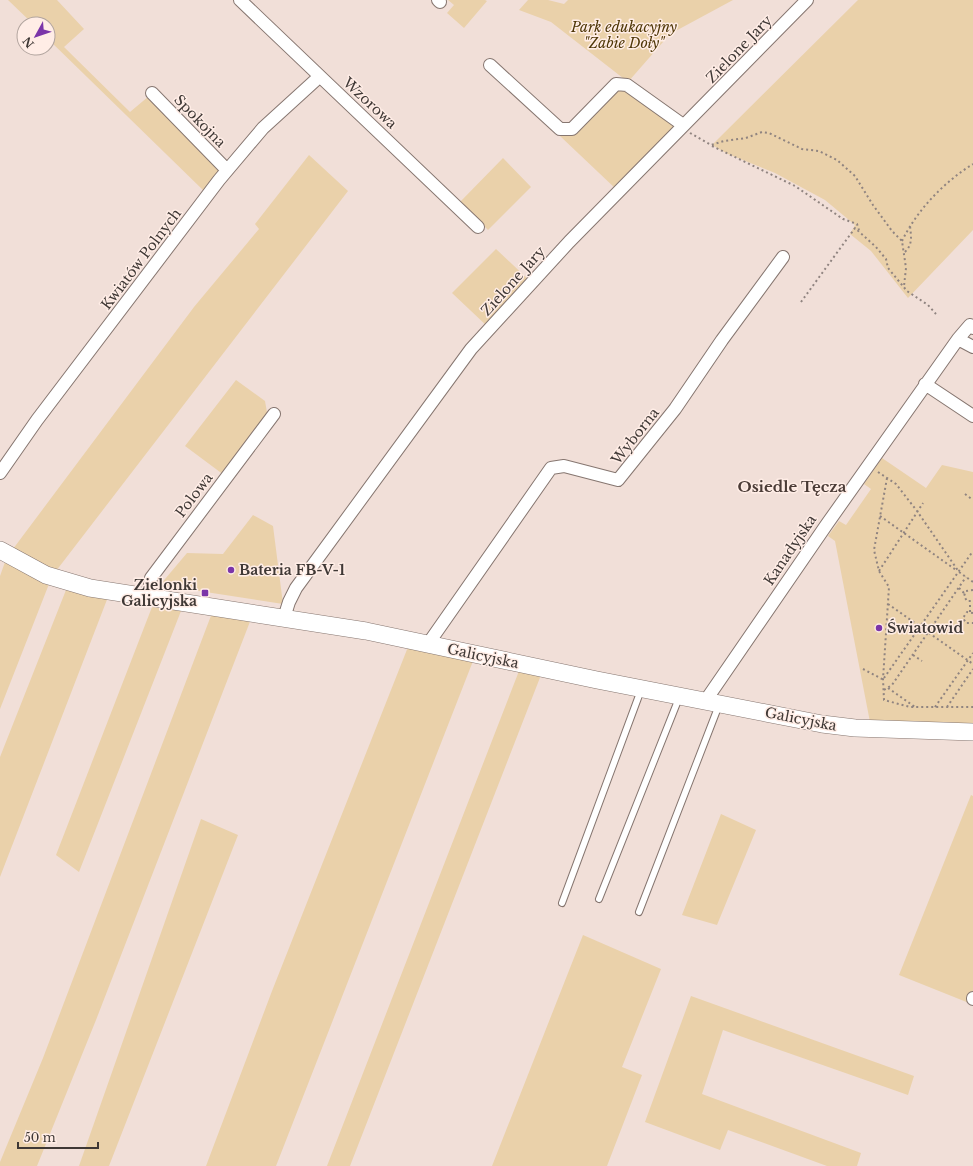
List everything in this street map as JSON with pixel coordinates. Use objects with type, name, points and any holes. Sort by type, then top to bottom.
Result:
[{"type":"street","name":"Wzorowa","points":[[240,0],[478,227]]},
{"type":"street","name":"Zielone Jary","points":[[284,618],[289,602],[296,588],[471,349],[569,242],[683,124],[715,95],[807,0]]},
{"type":"street","points":[[490,65],[560,129],[572,130],[616,84],[627,85],[683,124]]},
{"type":"street","name":"Kwiatów Polnych","points":[[0,473],[37,420],[227,170],[263,128],[320,76]]},
{"type":"street","name":"Spokojna","points":[[152,93],[227,170]]},
{"type":"street","name":"Wyborna","points":[[428,644],[552,468],[564,466],[618,480],[675,409],[722,340],[783,257]]},
{"type":"street","name":"Kanadyjska","points":[[713,702],[822,530],[958,339],[970,325],[973,328]]},
{"type":"street","points":[[958,339],[973,347]]},
{"type":"street","points":[[926,384],[973,416]]},
{"type":"street","name":"Polowa","points":[[148,597],[150,578],[274,414]]},
{"type":"street","name":"Galicyjska","points":[[0,550],[46,575],[90,588],[366,631],[822,724],[855,728],[973,732]]},
{"type":"lane","points":[[562,903],[642,688]]},
{"type":"lane","points":[[599,899],[680,695]]},
{"type":"lane","points":[[639,912],[713,702]]},
{"type":"path","points":[[683,124],[690,132],[711,145],[795,186],[843,219],[857,224],[859,231]]},
{"type":"path","points":[[711,145],[724,141],[746,138],[762,132],[791,142],[802,149],[820,151],[837,160],[855,176],[873,205],[892,231],[902,241],[905,252],[906,268],[904,286]]},
{"type":"path","points":[[902,241],[910,226],[926,204],[973,164]]},
{"type":"path","points":[[905,252],[909,248],[912,241],[910,226]]},
{"type":"path","points":[[801,302],[854,228],[859,231],[886,260],[888,268],[904,286],[928,305],[936,314]]},
{"type":"path","points":[[873,469],[896,484],[917,511],[958,572]]},
{"type":"path","points":[[887,478],[874,550],[880,570],[889,587],[884,700],[910,708],[973,707]]},
{"type":"path","points":[[966,494],[973,500]]},
{"type":"path","points":[[880,570],[923,503]]},
{"type":"path","points":[[880,516],[973,582]]},
{"type":"path","points":[[884,680],[973,552]]},
{"type":"path","points":[[973,552],[973,558]]},
{"type":"path","points":[[884,690],[892,684],[966,577]]},
{"type":"path","points":[[959,588],[964,593],[964,598],[971,602],[970,612]]},
{"type":"path","points":[[964,593],[968,590],[973,590]]},
{"type":"path","points":[[888,604],[973,664]]},
{"type":"path","points":[[973,613],[970,612],[964,614],[963,620],[968,624],[973,622]]},
{"type":"path","points":[[935,707],[973,652]]},
{"type":"path","points":[[913,655],[922,661]]},
{"type":"path","points":[[863,669],[884,680]]},
{"type":"path","points":[[947,707],[973,670]]},
{"type":"path","points":[[888,687],[916,707]]},
{"type":"green space","points":[[8,0],[57,0],[84,29],[64,47],[130,112],[149,96],[222,171],[205,192],[56,47],[56,16],[25,16]]},
{"type":"green space","points":[[448,0],[487,1],[464,28],[447,13],[454,5]]},
{"type":"green space","name":"Park edukacyjny \"Żabie Doły\"","points":[[528,0],[548,0],[564,4],[568,0],[733,0],[670,34],[628,82],[551,22],[519,10]]},
{"type":"green space","points":[[858,0],[973,0],[973,230],[908,298],[871,251],[850,234],[855,225],[825,200],[775,173],[728,154],[712,145]]},
{"type":"green space","points":[[627,88],[675,124],[675,130],[617,190],[560,136],[572,134],[617,90]]},
{"type":"green space","points":[[309,155],[348,191],[56,571],[13,549],[194,307],[259,229],[255,224]]},
{"type":"green space","points":[[503,158],[531,187],[488,230],[460,202]]},
{"type":"green space","points":[[496,249],[530,281],[488,327],[452,293]]},
{"type":"green space","points":[[236,380],[265,401],[268,418],[224,475],[185,446]]},
{"type":"green space","points":[[882,458],[926,488],[942,465],[973,472],[973,725],[870,722],[835,541],[828,536],[839,521],[846,525],[871,489],[864,484]]},
{"type":"green space","points":[[253,515],[273,526],[283,604],[160,585],[187,553],[223,554]]},
{"type":"green space","points":[[5,562],[49,584],[0,709],[0,576]]},
{"type":"green space","points":[[66,590],[108,597],[0,877],[0,757]]},
{"type":"green space","points":[[152,607],[181,611],[79,872],[56,855]]},
{"type":"green space","points":[[212,613],[251,619],[96,1020],[37,1166],[0,1166],[0,1162],[43,1058]]},
{"type":"green space","points":[[408,647],[473,661],[276,1166],[206,1166],[272,991]]},
{"type":"green space","points":[[519,671],[541,675],[350,1166],[327,1166]]},
{"type":"green space","points":[[971,795],[973,796],[973,993],[969,1003],[899,975]]},
{"type":"green space","points":[[721,814],[756,830],[717,925],[682,915]]},
{"type":"green space","points":[[201,819],[238,835],[109,1166],[79,1166]]},
{"type":"green space","points":[[583,935],[661,969],[622,1067],[642,1075],[607,1166],[492,1166]]},
{"type":"green space","points":[[691,996],[914,1076],[908,1095],[723,1030],[702,1094],[861,1153],[857,1166],[827,1166],[728,1130],[720,1150],[645,1122]]},
{"type":"place","name":"Bateria FB-V-1","points":[[231,570]]},
{"type":"place","name":"Zielonki Galicyjska","points":[[205,593]]},
{"type":"place","name":"Światowid","points":[[879,628]]},
{"type":"district","name":"Osiedle Tęcza","points":[[792,487]]}]
